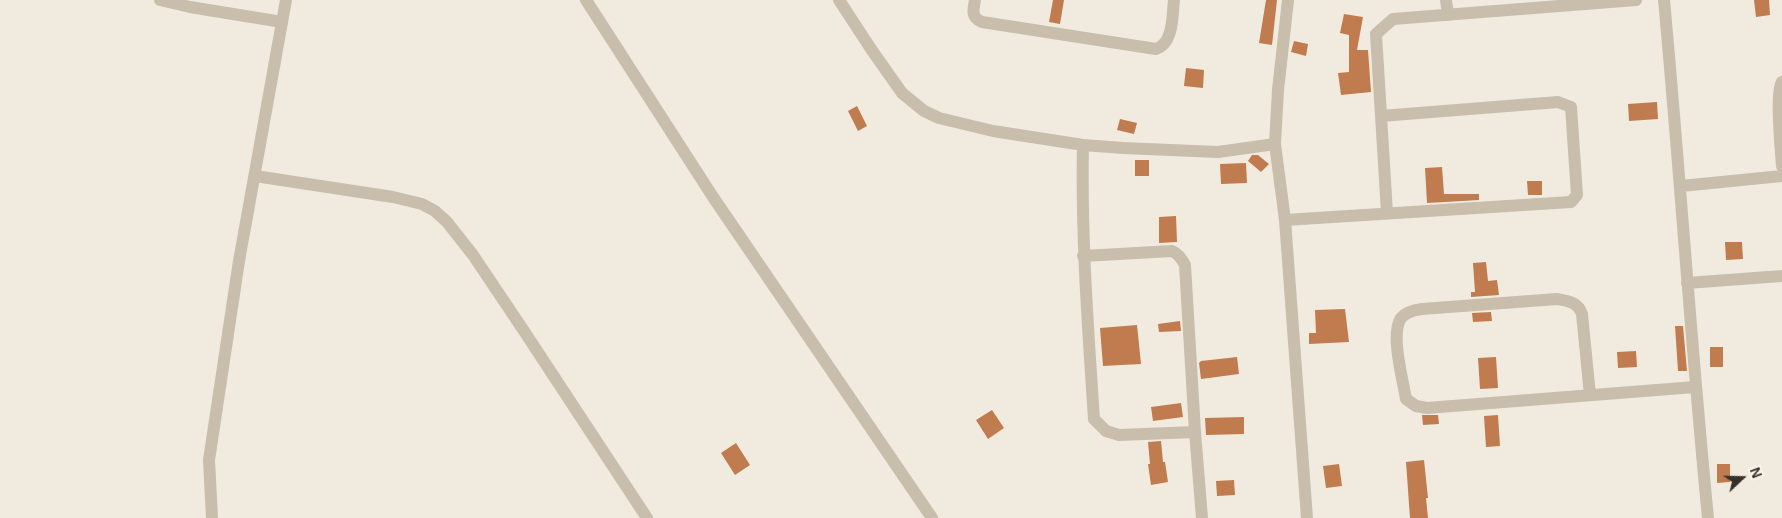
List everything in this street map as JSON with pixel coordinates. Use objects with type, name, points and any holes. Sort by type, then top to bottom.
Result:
[{"type":"street","points":[[160,0],[190,7],[282,22]]},
{"type":"street","points":[[212,518],[210,460],[239,261],[286,0]]},
{"type":"street","points":[[586,0],[724,213],[932,518]]},
{"type":"street","points":[[839,0],[902,93],[924,111],[939,118],[993,130],[1082,145],[1218,152],[1275,144]]},
{"type":"street","points":[[975,0],[973,14],[976,19],[982,22],[1156,48],[1164,44],[1168,39],[1174,0]]},
{"type":"street","points":[[1288,0],[1278,90],[1275,144],[1285,220],[1307,518]]},
{"type":"street","points":[[1446,0],[1448,16]]},
{"type":"street","points":[[1387,213],[1376,34],[1393,19],[1448,16],[1564,2],[1636,0]]},
{"type":"street","points":[[1664,0],[1681,186],[1695,387],[1708,518]]},
{"type":"street","points":[[1782,82],[1779,99],[1782,166]]},
{"type":"street","points":[[1285,220],[1571,202],[1577,196],[1572,107],[1558,102],[1381,116]]},
{"type":"street","points":[[1082,145],[1081,208],[1083,256],[1094,419],[1106,431],[1119,435],[1195,432]]},
{"type":"street","points":[[255,176],[393,197],[422,204],[435,211],[447,222],[473,255],[646,518]]},
{"type":"street","points":[[1681,186],[1782,176]]},
{"type":"street","points":[[1083,256],[1172,251],[1183,260],[1185,265],[1202,518]]},
{"type":"street","points":[[1687,283],[1782,276]]},
{"type":"street","points":[[1590,394],[1582,314],[1578,306],[1566,300],[1557,299],[1414,310],[1404,315],[1397,328],[1400,365],[1406,399],[1416,406],[1427,408],[1695,387]]},
{"type":"building","points":[[1053,0],[1064,0],[1060,24],[1049,22]]},
{"type":"building","points":[[1266,0],[1277,0],[1272,45],[1259,43]]},
{"type":"building","points":[[1754,0],[1769,0],[1770,15],[1756,17]]},
{"type":"building","points":[[1344,14],[1363,17],[1357,50],[1368,50],[1371,92],[1341,95],[1338,73],[1349,72],[1349,35],[1340,33]]},
{"type":"building","points":[[1294,41],[1308,44],[1306,56],[1291,52]]},
{"type":"building","points":[[1186,68],[1204,70],[1203,88],[1184,86]]},
{"type":"building","points":[[1657,102],[1658,119],[1629,121],[1628,104]]},
{"type":"building","points":[[857,106],[867,126],[858,131],[848,111]]},
{"type":"building","points":[[1120,119],[1137,123],[1134,134],[1117,130]]},
{"type":"building","points":[[1252,155],[1258,155],[1269,164],[1261,172],[1248,161]]},
{"type":"building","points":[[1135,160],[1149,160],[1149,176],[1135,176]]},
{"type":"building","points":[[1246,163],[1247,183],[1221,184],[1220,164]]},
{"type":"building","points":[[1442,167],[1444,194],[1479,194],[1479,200],[1427,203],[1425,168]]},
{"type":"building","points":[[1527,181],[1542,181],[1542,195],[1528,195]]},
{"type":"building","points":[[1176,216],[1177,242],[1159,243],[1159,217]]},
{"type":"building","points":[[1725,242],[1742,242],[1743,259],[1726,260]]},
{"type":"building","points":[[1486,262],[1488,281],[1497,280],[1499,295],[1471,297],[1471,292],[1475,292],[1473,263]]},
{"type":"building","points":[[1345,309],[1349,342],[1309,344],[1309,333],[1316,333],[1315,310]]},
{"type":"building","points":[[1491,312],[1492,321],[1473,322],[1472,313]]},
{"type":"building","points":[[1180,321],[1181,331],[1159,332],[1158,324]]},
{"type":"building","points":[[1137,325],[1141,364],[1103,366],[1100,328]]},
{"type":"building","points":[[1675,326],[1683,326],[1687,371],[1678,371]]},
{"type":"building","points":[[1710,347],[1723,347],[1723,367],[1710,367]]},
{"type":"building","points":[[1636,351],[1637,367],[1618,368],[1617,352]]},
{"type":"building","points":[[1237,357],[1239,374],[1201,379],[1199,363],[1201,361]]},
{"type":"building","points":[[1496,357],[1498,388],[1480,389],[1478,358]]},
{"type":"building","points":[[1181,403],[1183,417],[1153,421],[1151,407]]},
{"type":"building","points":[[992,410],[1004,428],[988,439],[976,420]]},
{"type":"building","points":[[1422,415],[1438,415],[1439,424],[1423,425]]},
{"type":"building","points":[[1498,415],[1500,446],[1486,447],[1484,416]]},
{"type":"building","points":[[1244,417],[1244,434],[1206,435],[1205,418]]},
{"type":"building","points":[[1161,441],[1163,462],[1165,462],[1168,482],[1151,485],[1148,464],[1150,464],[1148,442]]},
{"type":"building","points":[[736,443],[750,465],[735,475],[721,453]]},
{"type":"building","points":[[1424,460],[1428,518],[1410,518],[1406,462]]},
{"type":"building","points":[[1339,464],[1342,486],[1326,488],[1323,466]]},
{"type":"building","points":[[1717,464],[1730,464],[1730,482],[1717,483]]},
{"type":"building","points":[[1234,480],[1235,495],[1217,496],[1216,481]]}]
